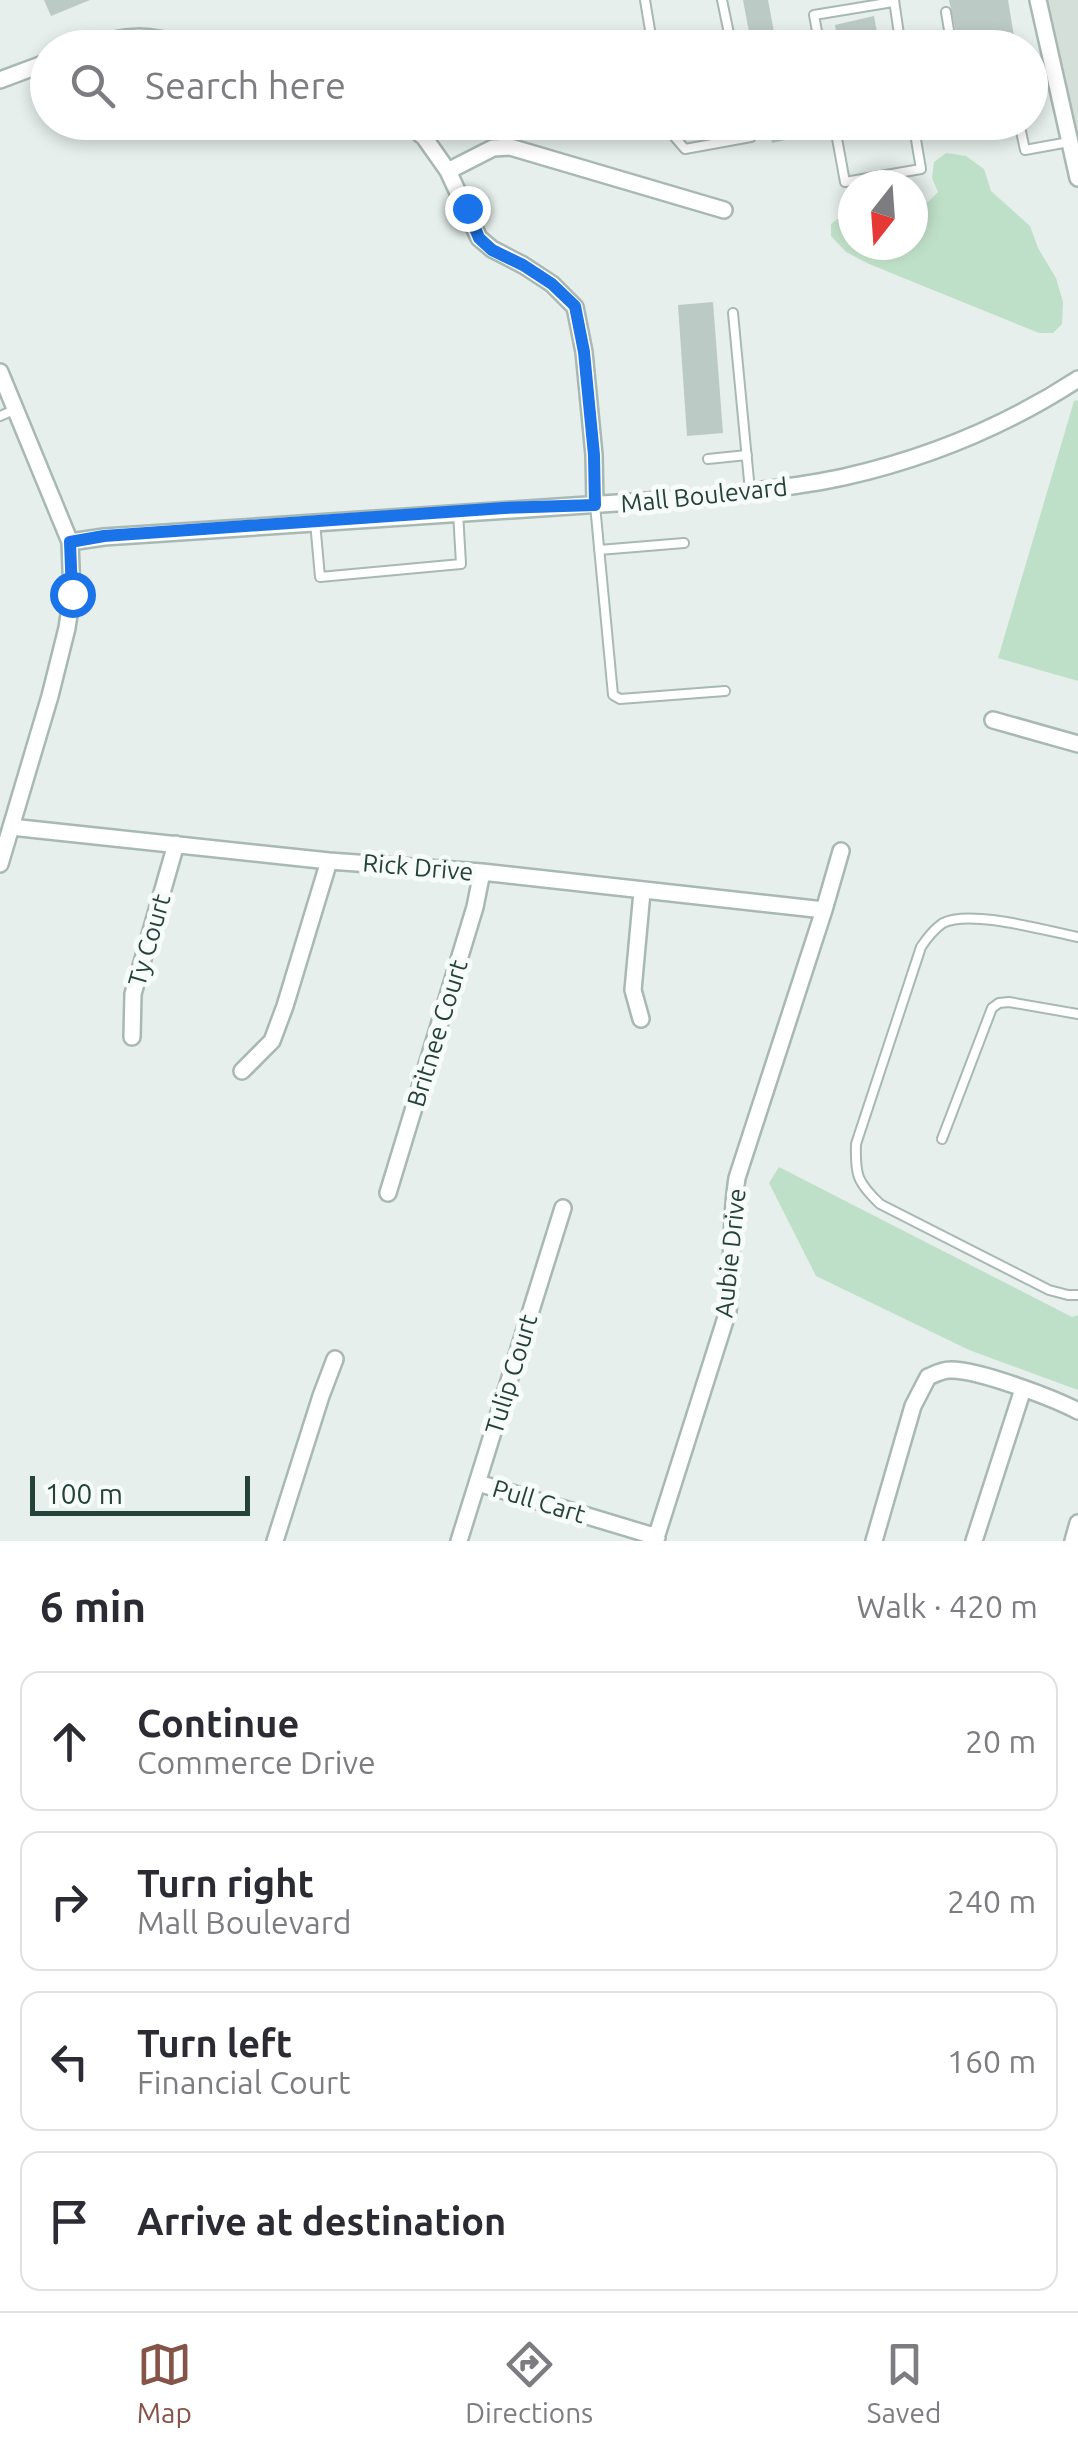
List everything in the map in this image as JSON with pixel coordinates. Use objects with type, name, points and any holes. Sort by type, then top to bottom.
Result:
[{"type":"street","points":[[1038,0],[1046,30]]},
{"type":"street","points":[[1048,40],[1078,178]]},
{"type":"street","points":[[0,80],[30,68]]},
{"type":"street","points":[[426,140],[448,172],[479,238],[492,250],[552,284],[575,306],[584,352],[595,505]]},
{"type":"street","points":[[448,172],[493,148],[510,147],[724,210]]},
{"type":"street","points":[[0,372],[70,542],[72,594],[67,628],[0,864]]},
{"type":"street","name":"Mall Boulevard","points":[[70,542],[104,536],[595,505],[750,491],[844,477],[912,459],[977,435],[1078,379]]},
{"type":"street","points":[[993,720],[1078,744]]},
{"type":"street","name":"Rick Drive","points":[[11,828],[330,861],[482,872],[824,910]]},
{"type":"street","name":"Ty Court","points":[[132,1036],[133,994],[176,844]]},
{"type":"street","name":"Aubie Drive","points":[[656,1539],[728,1311],[737,1178],[841,851]]},
{"type":"street","points":[[242,1071],[272,1041],[330,861]]},
{"type":"street","name":"Britnee Court","points":[[388,1193],[476,907],[482,872]]},
{"type":"street","points":[[641,1019],[633,990],[642,892]]},
{"type":"street","name":"Tulip Court","points":[[459,1541],[563,1208]]},
{"type":"street","points":[[276,1541],[335,1359]]},
{"type":"street","points":[[874,1541],[914,1406],[928,1377],[950,1370],[968,1372],[1078,1411]]},
{"type":"street","points":[[974,1541],[1023,1390]]},
{"type":"street","name":"Pull Cart","points":[[478,1483],[656,1539]]},
{"type":"street","points":[[1072,1541],[1078,1523]]},
{"type":"lane","points":[[645,0],[650,30]]},
{"type":"lane","points":[[722,0],[728,30]]},
{"type":"lane","points":[[817,30],[814,15],[894,1],[898,30]]},
{"type":"lane","points":[[946,12],[949,30]]},
{"type":"lane","points":[[1022,140],[1025,150],[1071,132]]},
{"type":"lane","points":[[677,140],[685,149],[734,140]]},
{"type":"lane","points":[[838,140],[846,182],[921,169],[916,140]]},
{"type":"lane","points":[[734,313],[750,491]]},
{"type":"lane","points":[[0,416],[16,409]]},
{"type":"lane","points":[[708,459],[747,454]]},
{"type":"lane","points":[[595,505],[613,695],[620,699],[725,691]]},
{"type":"lane","points":[[315,522],[320,577],[392,572],[461,564],[458,512]]},
{"type":"lane","points":[[599,550],[684,543]]},
{"type":"lane","points":[[1078,938],[981,918],[944,923],[930,934],[922,947],[856,1144],[856,1172],[880,1204],[1050,1290],[1078,1294]]},
{"type":"lane","points":[[942,1139],[992,1008],[1008,1002],[1078,1014]]},
{"type":"shaded area","points":[[1038,0],[1078,0],[1078,174],[1048,30]]},
{"type":"green space","points":[[946,153],[966,156],[984,169],[991,191],[1030,226],[1056,278],[1063,302],[1062,324],[1053,333],[1039,333],[861,260],[928,260],[928,202],[938,192],[932,178],[934,162]]},
{"type":"green space","points":[[838,219],[838,243],[831,236],[831,224]]},
{"type":"green space","points":[[1078,400],[1078,681],[998,658],[1074,401]]},
{"type":"green space","points":[[779,1167],[1072,1317],[1078,1315],[1078,1390],[969,1350],[816,1276],[769,1183]]},
{"type":"building","points":[[44,0],[90,0],[51,16]]},
{"type":"building","points":[[743,0],[768,0],[774,30],[749,30]]},
{"type":"building","points":[[949,0],[1008,0],[1013,30],[956,30]]},
{"type":"building","points":[[874,16],[877,30],[836,30],[835,25]]},
{"type":"building","points":[[713,302],[723,433],[687,436],[678,305]]},
{"type":"route","points":[[72,594],[70,542],[104,536],[595,505],[584,352],[575,306],[552,284],[492,250],[479,238],[467,208]]}]
